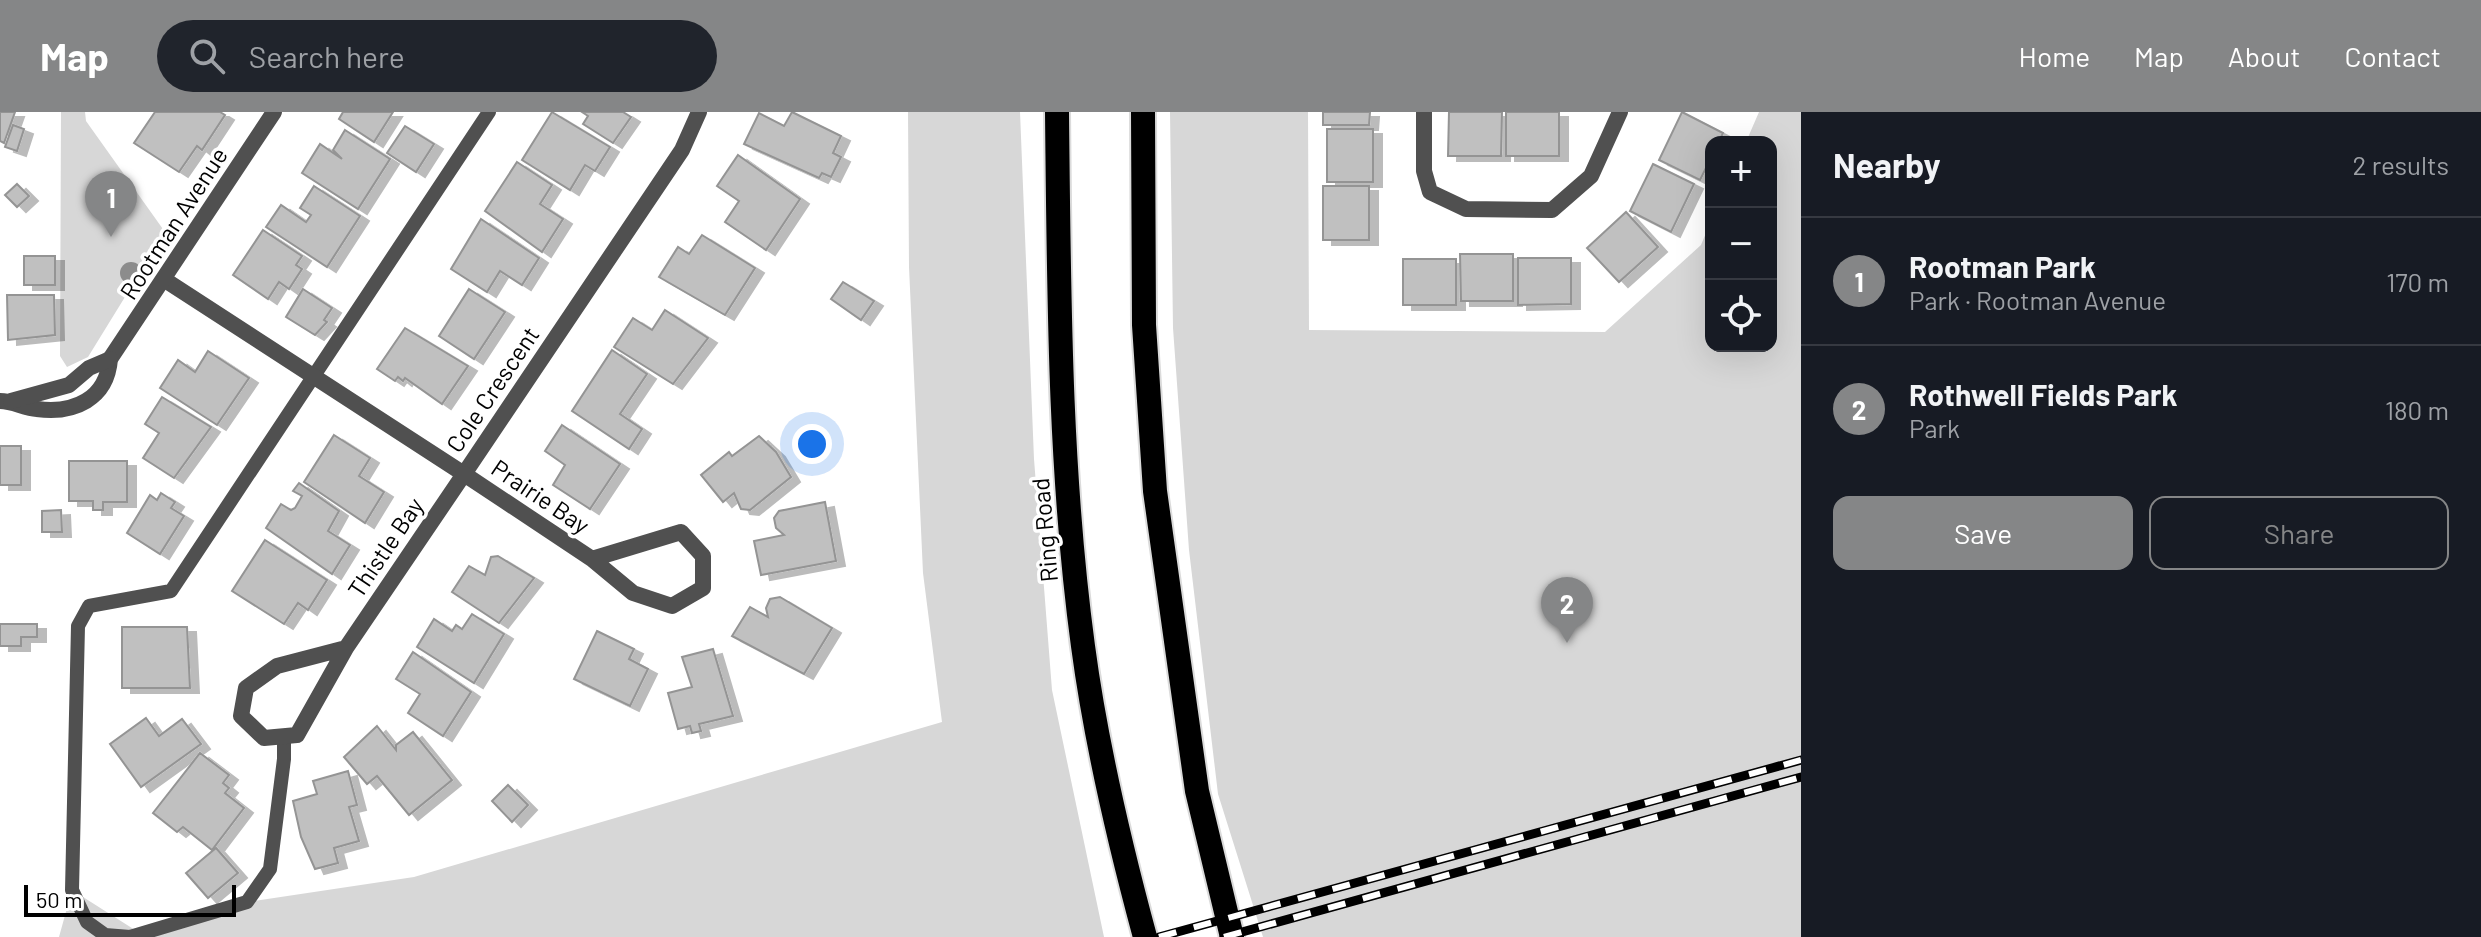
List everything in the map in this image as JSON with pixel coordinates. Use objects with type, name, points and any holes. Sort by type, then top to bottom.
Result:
[{"type":"highway","name":"Ring Road","points":[[1057,112],[1067,486],[1083,646],[1113,818],[1145,937]]},
{"type":"highway","points":[[1143,112],[1144,325],[1155,491],[1197,791],[1232,937]]},
{"type":"street","name":"Rootman Avenue","points":[[6,401],[35,409],[81,406],[103,385],[109,377],[110,359],[274,112]]},
{"type":"street","name":"Cole Crescent","points":[[165,280],[464,474],[682,150],[699,112]]},
{"type":"street","points":[[1424,112],[1424,171],[1430,192],[1466,209],[1552,210],[1591,176],[1620,112]]},
{"type":"street","name":"Rootman Avenue","points":[[6,401],[69,385],[89,368],[110,359]]},
{"type":"street","name":"Prairie Bay","points":[[464,474],[592,559],[633,593],[672,606],[703,588],[703,556],[681,532],[592,559]]},
{"type":"street","name":"Thistle Bay","points":[[284,736],[297,735],[346,648],[464,474]]},
{"type":"street","points":[[284,736],[264,738],[241,716],[246,688],[277,666],[346,648]]},
{"type":"lane","points":[[284,736],[270,869],[247,902],[130,937],[105,935],[87,922],[72,890],[78,626],[89,606],[171,591],[489,112]]},
{"type":"shaded area","points":[[61,112],[85,112],[86,121],[165,232],[88,357],[67,367],[60,356]]},
{"type":"shaded area","points":[[908,112],[1020,112],[1034,459],[1052,690],[1104,937],[59,937],[72,890],[135,930],[220,906],[414,877],[942,722],[923,573],[909,267]]},
{"type":"shaded area","points":[[1170,112],[1308,112],[1309,330],[1605,332],[1701,245],[1705,235],[1705,352],[1777,352],[1777,136],[1749,136],[1759,112],[1801,112],[1801,937],[1263,937],[1218,794],[1189,550],[1173,328]]},
{"type":"building","points":[[0,112],[15,112],[4,143],[0,141]]},
{"type":"building","points":[[155,112],[220,112],[225,115],[202,150],[197,146],[179,172],[134,143]]},
{"type":"building","points":[[343,112],[393,112],[374,142],[339,119]]},
{"type":"building","points":[[552,112],[610,147],[595,171],[585,165],[570,190],[522,160]]},
{"type":"building","points":[[582,112],[623,112],[631,117],[613,143],[583,124],[588,116]]},
{"type":"building","points":[[792,112],[841,136],[833,153],[841,157],[831,177],[822,173],[819,178],[744,144],[759,113],[784,126]]},
{"type":"building","points":[[1323,112],[1370,112],[1369,125],[1323,125]]},
{"type":"building","points":[[1449,112],[1502,112],[1501,156],[1448,156]]},
{"type":"building","points":[[1506,112],[1559,112],[1559,156],[1506,156]]},
{"type":"building","points":[[1682,112],[1723,133],[1722,136],[1705,136],[1705,170],[1700,180],[1659,160]]},
{"type":"building","points":[[13,125],[24,129],[17,151],[5,147]]},
{"type":"building","points":[[405,126],[434,144],[416,172],[387,153]]},
{"type":"building","points":[[1327,129],[1373,129],[1373,182],[1327,182]]},
{"type":"building","points":[[345,130],[390,159],[358,209],[302,173],[320,144],[342,159],[333,150]]},
{"type":"building","points":[[738,155],[800,199],[766,250],[725,222],[739,201],[717,186]]},
{"type":"building","points":[[517,162],[552,185],[540,204],[563,219],[542,252],[485,211]]},
{"type":"building","points":[[1653,164],[1694,184],[1671,232],[1630,211]]},
{"type":"building","points":[[17,184],[29,196],[17,207],[5,195]]},
{"type":"building","points":[[314,186],[360,216],[327,267],[266,227],[281,205],[306,222],[311,215],[300,208]]},
{"type":"building","points":[[1323,186],[1369,186],[1369,240],[1323,240]]},
{"type":"building","points":[[1626,212],[1658,247],[1619,282],[1587,248]]},
{"type":"building","points":[[481,219],[539,258],[522,285],[500,271],[487,292],[451,269]]},
{"type":"building","points":[[263,230],[302,256],[296,265],[302,269],[289,289],[279,282],[268,299],[233,275]]},
{"type":"building","points":[[702,235],[755,268],[725,315],[659,277],[678,247],[689,254]]},
{"type":"building","points":[[1460,254],[1513,254],[1513,301],[1461,301]]},
{"type":"building","points":[[24,256],[55,256],[55,285],[24,285]]},
{"type":"building","points":[[1518,258],[1571,258],[1571,304],[1518,305]]},
{"type":"building","points":[[1403,259],[1456,259],[1456,305],[1403,305]]},
{"type":"building","points":[[843,282],[874,301],[861,320],[831,299]]},
{"type":"building","points":[[303,289],[332,308],[324,320],[327,322],[315,335],[286,317]]},
{"type":"building","points":[[469,289],[505,312],[474,359],[439,336]]},
{"type":"building","points":[[7,295],[54,295],[55,335],[8,340]]},
{"type":"building","points":[[665,310],[708,338],[673,384],[614,347],[633,318],[652,330]]},
{"type":"building","points":[[405,328],[468,366],[442,404],[405,378],[403,381],[398,377],[395,381],[377,369]]},
{"type":"building","points":[[612,350],[647,374],[620,414],[642,429],[629,449],[572,411]]},
{"type":"building","points":[[208,351],[249,378],[217,425],[160,388],[178,360],[195,372]]},
{"type":"building","points":[[162,397],[211,427],[174,478],[143,458],[159,433],[145,424]]},
{"type":"building","points":[[562,425],[620,464],[590,509],[553,485],[565,465],[545,451]]},
{"type":"building","points":[[334,435],[370,458],[359,476],[384,492],[365,523],[304,482]]},
{"type":"building","points":[[759,436],[776,452],[791,477],[750,510],[741,509],[734,493],[723,502],[701,475],[729,452],[732,456]]},
{"type":"building","points":[[0,446],[21,446],[21,485],[0,485]]},
{"type":"building","points":[[69,461],[127,461],[127,502],[103,502],[103,510],[93,510],[93,501],[69,501]]},
{"type":"building","points":[[299,483],[339,511],[328,531],[350,545],[332,574],[266,528],[281,504],[291,510],[295,508],[302,496],[293,491]]},
{"type":"building","points":[[161,493],[175,502],[171,508],[184,516],[160,554],[127,533],[150,495],[157,500]]},
{"type":"building","points":[[825,502],[836,561],[761,575],[754,541],[784,535],[776,528],[774,518],[779,511]]},
{"type":"building","points":[[61,510],[62,532],[42,532],[42,511]]},
{"type":"building","points":[[265,540],[327,580],[308,610],[298,603],[284,624],[232,591]]},
{"type":"building","points":[[498,556],[534,578],[499,623],[452,592],[469,566],[485,575],[491,557]]},
{"type":"building","points":[[780,597],[832,628],[804,674],[732,636],[750,607],[768,617],[766,608],[770,599]]},
{"type":"building","points":[[472,614],[504,634],[474,683],[417,647],[434,619],[452,631],[456,625],[462,629]]},
{"type":"building","points":[[0,624],[37,624],[37,637],[21,637],[21,646],[0,646]]},
{"type":"building","points":[[122,627],[187,627],[190,688],[122,688]]},
{"type":"building","points":[[597,631],[634,649],[629,659],[648,669],[630,706],[574,679]]},
{"type":"building","points":[[713,649],[733,716],[699,724],[701,731],[692,733],[690,726],[678,729],[668,693],[692,687],[682,657]]},
{"type":"building","points":[[413,652],[471,692],[443,736],[408,713],[420,694],[396,679]]},
{"type":"building","points":[[146,718],[159,736],[182,719],[201,744],[141,787],[110,744]]},
{"type":"building","points":[[377,726],[396,750],[396,745],[413,732],[452,780],[409,815],[377,776],[367,784],[344,757]]},
{"type":"building","points":[[200,753],[229,775],[223,783],[229,788],[225,793],[244,808],[212,850],[183,827],[177,832],[153,813]]},
{"type":"building","points":[[348,771],[357,805],[349,807],[359,841],[334,848],[338,863],[315,869],[301,837],[293,801],[317,794],[313,781]]},
{"type":"building","points":[[508,785],[528,805],[512,822],[492,801]]},
{"type":"building","points":[[216,848],[238,873],[208,898],[186,873]]},
{"type":"railway","points":[[1159,937],[1801,760]]},
{"type":"railway","points":[[1224,937],[1801,777]]},
{"type":"place","name":"Rootman Park","points":[[111,237]]},
{"type":"place","name":"Rothwell Fields Park","points":[[1567,643]]}]
